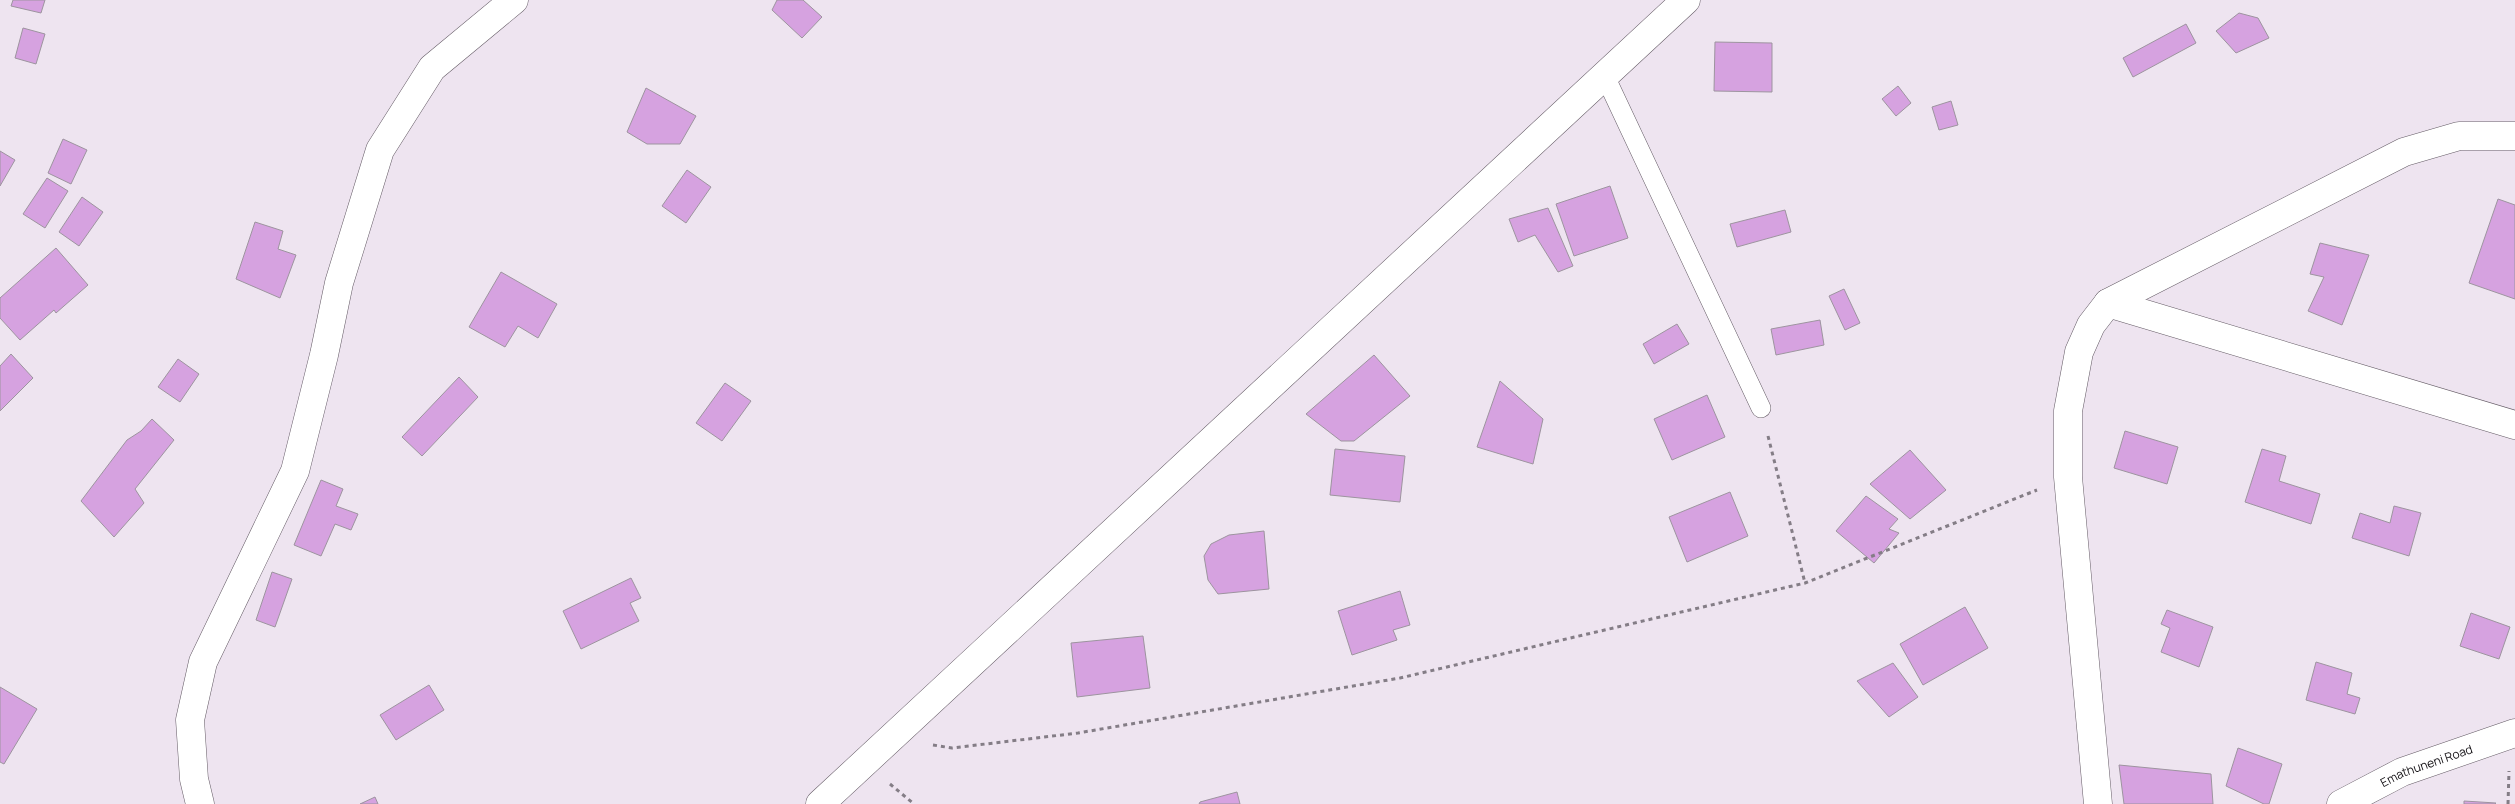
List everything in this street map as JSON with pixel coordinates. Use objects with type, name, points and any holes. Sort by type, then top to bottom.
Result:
[{"type":"street","points":[[200,804],[194,779],[190,720],[203,662],[295,472],[324,355],[339,283],[380,150],[432,68],[514,0]]},
{"type":"street","points":[[820,804],[1604,74],[1686,0]]},
{"type":"street","points":[[2098,804],[2068,477],[2068,411],[2079,352],[2091,325],[2108,303],[2404,152],[2459,136],[2515,136]]},
{"type":"street","points":[[2108,303],[2515,425]]},
{"type":"street","name":"Emathuneni Road","points":[[2341,804],[2402,772],[2515,733]]},
{"type":"lane","points":[[1604,74],[1761,408]]},
{"type":"path","points":[[1761,408],[1805,583]]},
{"type":"path","points":[[892,738],[952,748],[1088,731],[1400,678],[1805,583],[2068,477]]},
{"type":"path","points":[[2508,804],[2509,769]]},
{"type":"building","points":[[13,0],[45,0],[41,13],[11,6]]},
{"type":"building","points":[[777,0],[803,0],[822,17],[802,38],[772,10]]},
{"type":"building","points":[[2239,13],[2258,18],[2269,38],[2236,53],[2216,31]]},
{"type":"building","points":[[2186,24],[2196,43],[2133,77],[2123,58]]},
{"type":"building","points":[[23,28],[45,34],[36,64],[15,58]]},
{"type":"building","points":[[1715,42],[1772,43],[1772,92],[1714,91]]},
{"type":"building","points":[[1898,86],[1911,103],[1896,116],[1882,99]]},
{"type":"building","points":[[646,88],[696,116],[680,144],[647,144],[627,132]]},
{"type":"building","points":[[1951,101],[1958,125],[1939,130],[1932,107]]},
{"type":"building","points":[[63,139],[87,150],[71,184],[48,173]]},
{"type":"building","points":[[0,151],[15,160],[0,186]]},
{"type":"building","points":[[687,170],[711,187],[686,223],[662,206]]},
{"type":"building","points":[[47,178],[68,191],[45,228],[23,214]]},
{"type":"building","points":[[1610,186],[1628,238],[1574,256],[1556,204]]},
{"type":"building","points":[[82,197],[103,212],[79,246],[59,232]]},
{"type":"building","points":[[2498,199],[2515,205],[2515,299],[2469,283]]},
{"type":"building","points":[[1548,208],[1573,266],[1558,272],[1535,235],[1518,242],[1509,219]]},
{"type":"building","points":[[1785,210],[1791,232],[1737,247],[1730,224]]},
{"type":"building","points":[[255,222],[283,231],[278,249],[296,255],[280,298],[236,279]]},
{"type":"building","points":[[2320,243],[2369,255],[2342,325],[2308,311],[2324,277],[2310,274]]},
{"type":"building","points":[[56,248],[88,285],[56,313],[54,310],[20,340],[0,318],[0,298]]},
{"type":"building","points":[[501,272],[557,304],[538,338],[518,326],[505,347],[469,327]]},
{"type":"building","points":[[1844,289],[1860,323],[1845,330],[1829,296]]},
{"type":"building","points":[[1820,320],[1824,345],[1776,355],[1771,329]]},
{"type":"building","points":[[1677,324],[1689,344],[1654,364],[1643,344]]},
{"type":"building","points":[[11,354],[33,378],[0,411],[0,366]]},
{"type":"building","points":[[1374,355],[1410,396],[1354,441],[1341,441],[1306,414]]},
{"type":"building","points":[[178,359],[199,374],[180,402],[158,387]]},
{"type":"building","points":[[459,377],[478,397],[422,456],[402,437]]},
{"type":"building","points":[[1500,381],[1543,419],[1533,464],[1477,447]]},
{"type":"building","points":[[725,383],[751,401],[722,441],[696,423]]},
{"type":"building","points":[[1707,395],[1725,437],[1672,460],[1654,419]]},
{"type":"building","points":[[152,419],[174,440],[135,489],[144,503],[114,537],[81,501],[127,440],[141,431]]},
{"type":"building","points":[[2125,431],[2178,447],[2167,484],[2114,468]]},
{"type":"building","points":[[1335,449],[1405,456],[1400,502],[1330,495]]},
{"type":"building","points":[[2262,449],[2286,456],[2279,481],[2320,494],[2311,524],[2245,502]]},
{"type":"building","points":[[1910,450],[1946,490],[1910,519],[1870,484]]},
{"type":"building","points":[[321,480],[343,489],[336,506],[358,514],[351,530],[335,524],[321,556],[294,545]]},
{"type":"building","points":[[1730,492],[1748,536],[1687,562],[1669,517]]},
{"type":"building","points":[[1866,496],[1898,519],[1889,529],[1899,533],[1874,563],[1836,531]]},
{"type":"building","points":[[2394,506],[2421,513],[2409,556],[2352,538],[2360,513],[2390,523]]},
{"type":"building","points":[[1264,531],[1269,589],[1218,594],[1208,580],[1204,556],[1211,544],[1229,535]]},
{"type":"building","points":[[272,572],[292,579],[275,627],[256,620]]},
{"type":"building","points":[[631,578],[641,598],[630,603],[639,621],[581,649],[563,611]]},
{"type":"building","points":[[1400,591],[1410,625],[1393,630],[1397,640],[1352,655],[1338,611]]},
{"type":"building","points":[[1965,607],[1988,648],[1923,685],[1900,644]]},
{"type":"building","points":[[2167,610],[2213,627],[2199,667],[2161,652],[2170,628],[2161,624]]},
{"type":"building","points":[[2471,613],[2510,627],[2499,659],[2460,646]]},
{"type":"building","points":[[1143,636],[1150,688],[1077,697],[1071,643]]},
{"type":"building","points":[[2316,662],[2352,673],[2347,694],[2360,698],[2355,714],[2306,700]]},
{"type":"building","points":[[1893,663],[1918,697],[1889,717],[1857,681]]},
{"type":"building","points":[[429,685],[444,710],[396,740],[380,715]]},
{"type":"building","points":[[0,687],[37,709],[4,764],[0,762]]},
{"type":"building","points":[[2238,748],[2282,764],[2269,804],[2264,804],[2226,786]]},
{"type":"building","points":[[2119,765],[2211,774],[2213,804],[2124,804]]},
{"type":"building","points":[[1237,792],[1240,804],[1199,804],[1200,802]]},
{"type":"building","points":[[375,797],[378,804],[360,804]]},
{"type":"building","points":[[2464,801],[2496,803],[2464,804]]}]
